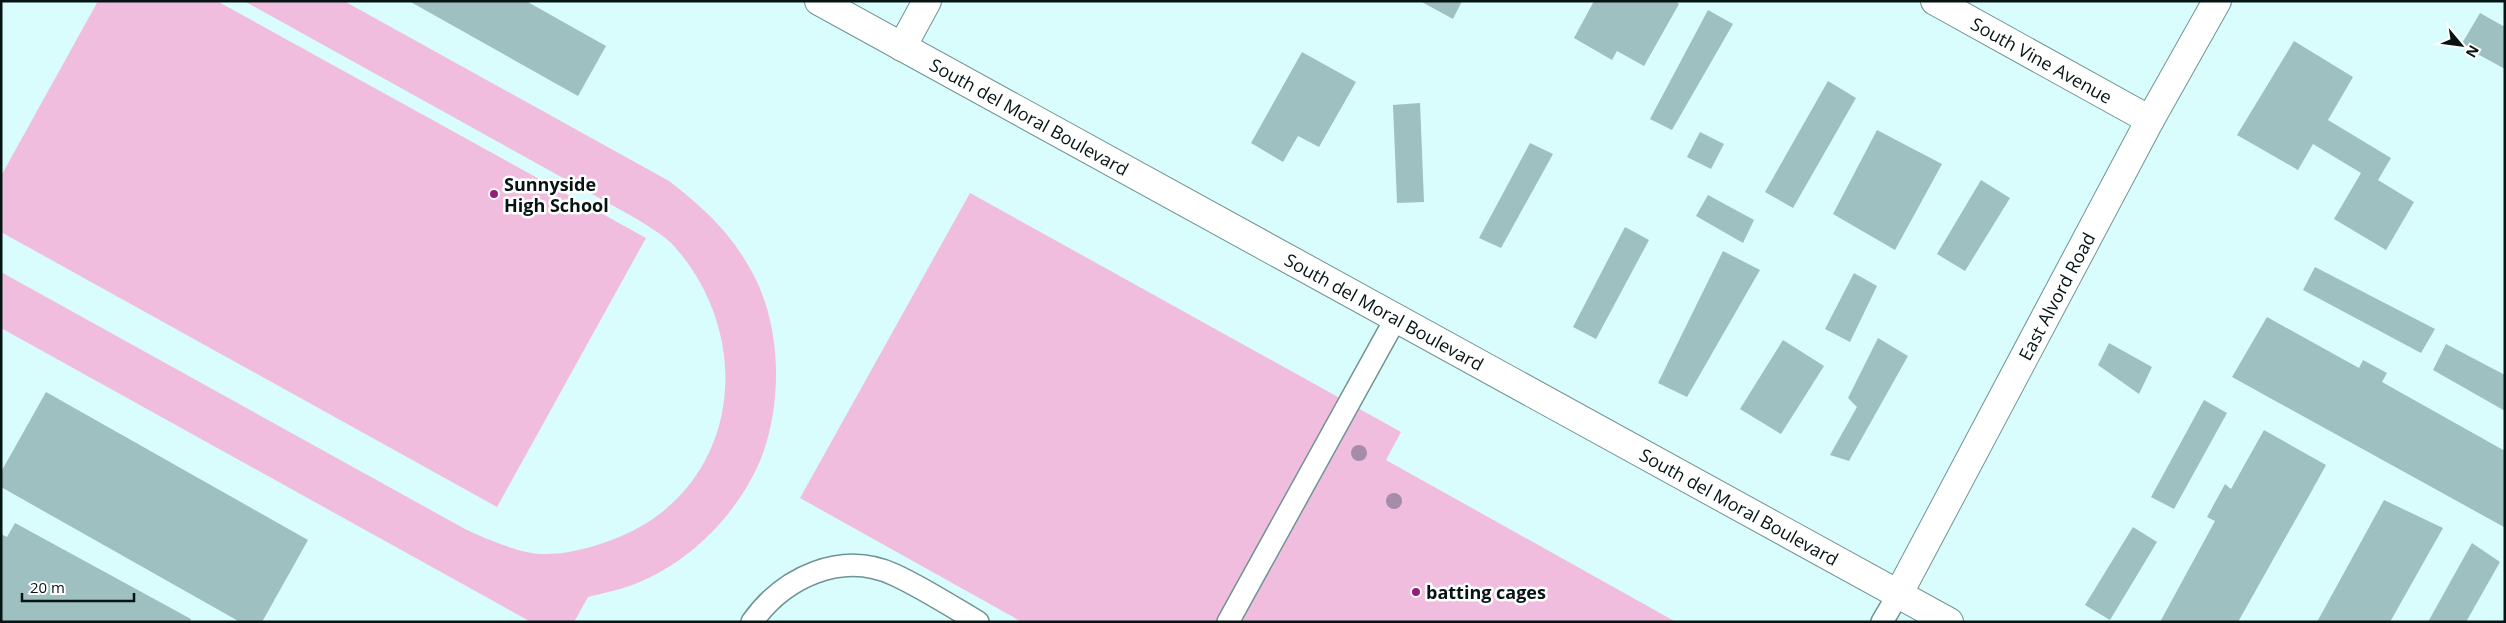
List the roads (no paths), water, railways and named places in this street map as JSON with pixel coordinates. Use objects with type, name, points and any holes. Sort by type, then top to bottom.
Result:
[{"type":"street","name":"South del Moral Boulevard","points":[[820,1],[1949,622]]},
{"type":"street","points":[[902,47],[927,1]]},
{"type":"street","name":"South Vine Avenue","points":[[1935,1],[2150,120]]},
{"type":"street","name":"East Alvord Road","points":[[1898,593],[2150,120],[2217,1]]},
{"type":"lane","points":[[1228,622],[1396,318]]},
{"type":"lane","points":[[752,622],[780,590],[811,573],[843,565],[868,567],[894,574],[978,622]]},
{"type":"lane","points":[[1882,622],[1898,593]]},
{"type":"place","name":"Sunnyside High School","points":[[494,194]]},
{"type":"place","name":"batting cages","points":[[1416,592]]}]
